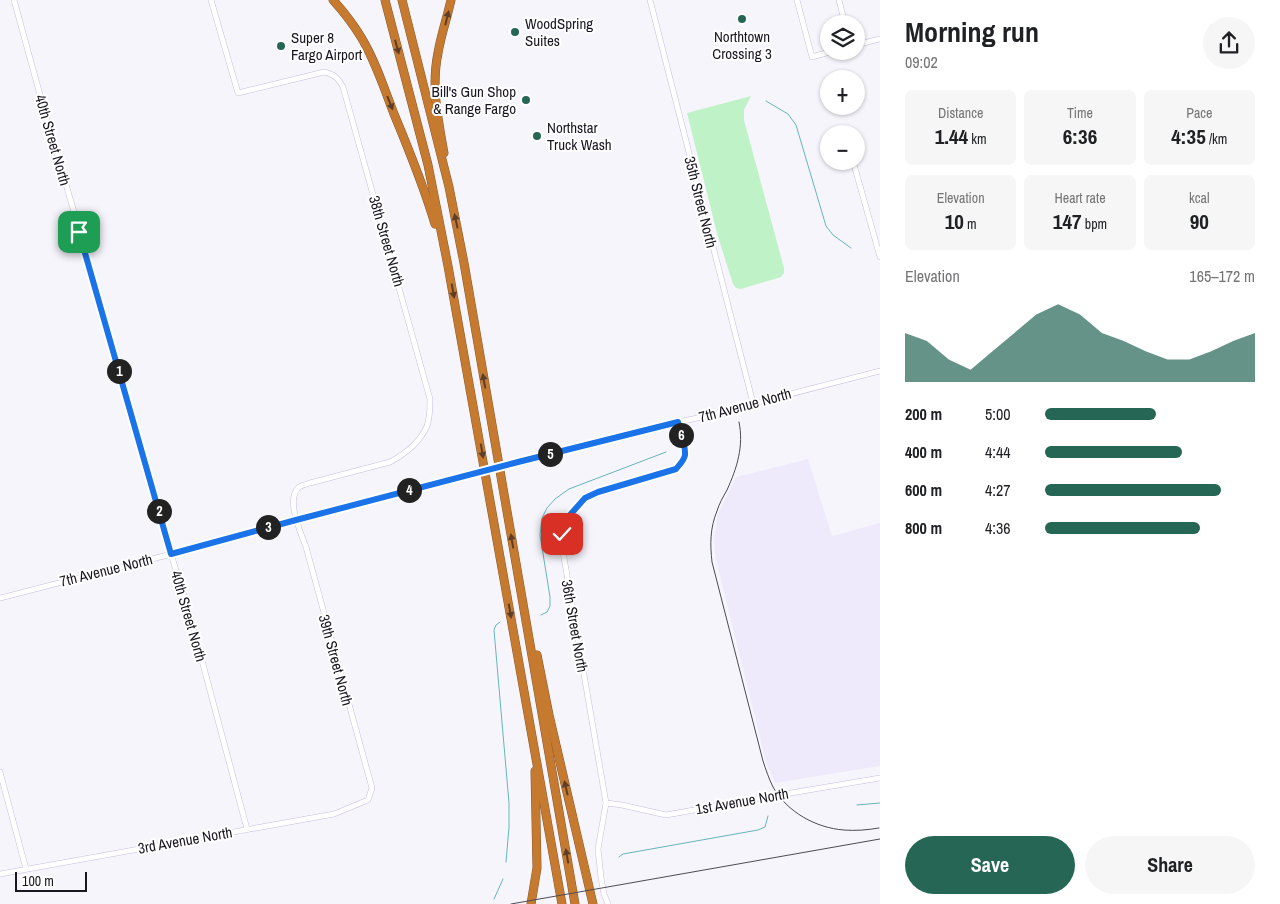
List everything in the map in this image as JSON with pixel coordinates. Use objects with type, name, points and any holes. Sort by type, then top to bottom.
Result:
[{"type":"highway","points":[[333,0],[344,12],[361,37],[373,62],[425,192],[448,266]]},
{"type":"highway","points":[[385,0],[428,164],[448,266],[562,904]]},
{"type":"highway","points":[[402,0],[449,187],[464,263],[575,904]]},
{"type":"highway","points":[[449,187],[437,116],[436,84],[438,54],[451,0]]},
{"type":"highway","points":[[522,599],[536,650],[593,904]]},
{"type":"highway","points":[[532,904],[537,868],[534,744]]},
{"type":"street","name":"40th Street North","points":[[14,0],[189,612],[247,829]]},
{"type":"street","name":"38th Street North","points":[[211,0],[238,93],[324,72],[333,74],[343,87],[430,399],[427,426],[420,438],[410,448],[390,462],[299,487],[295,493],[293,504],[296,520]]},
{"type":"street","name":"35th Street North","points":[[650,0],[753,404]]},
{"type":"street","points":[[797,0],[812,56],[820,54]]},
{"type":"street","points":[[839,0],[843,15]]},
{"type":"street","points":[[865,43],[880,39]]},
{"type":"street","points":[[856,170],[880,257]]},
{"type":"street","name":"7th Avenue North","points":[[0,598],[518,462],[880,371]]},
{"type":"street","name":"36th Street North","points":[[608,904],[602,886],[598,849],[606,804],[562,546],[562,534],[569,516],[585,498],[598,492],[676,469],[682,462],[685,454],[678,422]]},
{"type":"street","name":"39th Street North","points":[[296,520],[306,547],[372,788],[368,800]]},
{"type":"street","points":[[0,772],[26,869]]},
{"type":"street","name":"1st Avenue North","points":[[606,804],[622,805],[666,815],[880,778]]},
{"type":"street","name":"3rd Avenue North","points":[[0,874],[334,814],[368,800]]},
{"type":"shaded area","points":[[808,459],[832,536],[880,523],[880,766],[775,783],[766,762],[715,556],[714,537],[718,514],[736,477]]},
{"type":"green space","points":[[751,96],[744,110],[744,120],[784,273],[781,277],[741,289],[736,288],[733,284],[718,237],[687,113]]},
{"type":"waterway","points":[[766,101],[788,114],[796,125],[826,226],[833,235],[851,248]]},
{"type":"waterway","points":[[541,615],[547,612],[550,606],[540,535],[542,518],[547,508],[555,499],[569,489],[666,452]]},
{"type":"waterway","points":[[500,622],[494,630],[509,803],[506,862]]},
{"type":"waterway","points":[[857,805],[880,803]]},
{"type":"waterway","points":[[619,857],[623,854],[758,830],[765,827],[768,816]]},
{"type":"waterway","points":[[494,899],[503,879]]},
{"type":"railway","points":[[739,422],[741,440],[739,457],[731,482],[715,517],[711,536],[711,555],[765,768],[779,796],[803,817],[833,829],[857,830],[879,828]]},
{"type":"railway","points":[[511,904],[880,839]]},
{"type":"place","name":"Northtown Crossing 3","points":[[742,19]]},
{"type":"place","name":"WoodSpring Suites","points":[[515,32]]},
{"type":"place","name":"Super 8 Fargo Airport","points":[[281,46]]},
{"type":"place","name":"Bill's Gun Shop & Range Fargo","points":[[526,100]]},
{"type":"place","name":"Northstar Truck Wash","points":[[537,136]]},
{"type":"route","points":[[79,232],[171,554],[518,462],[678,422],[685,454],[682,462],[676,469],[598,492],[585,498],[569,516],[562,534]]}]
